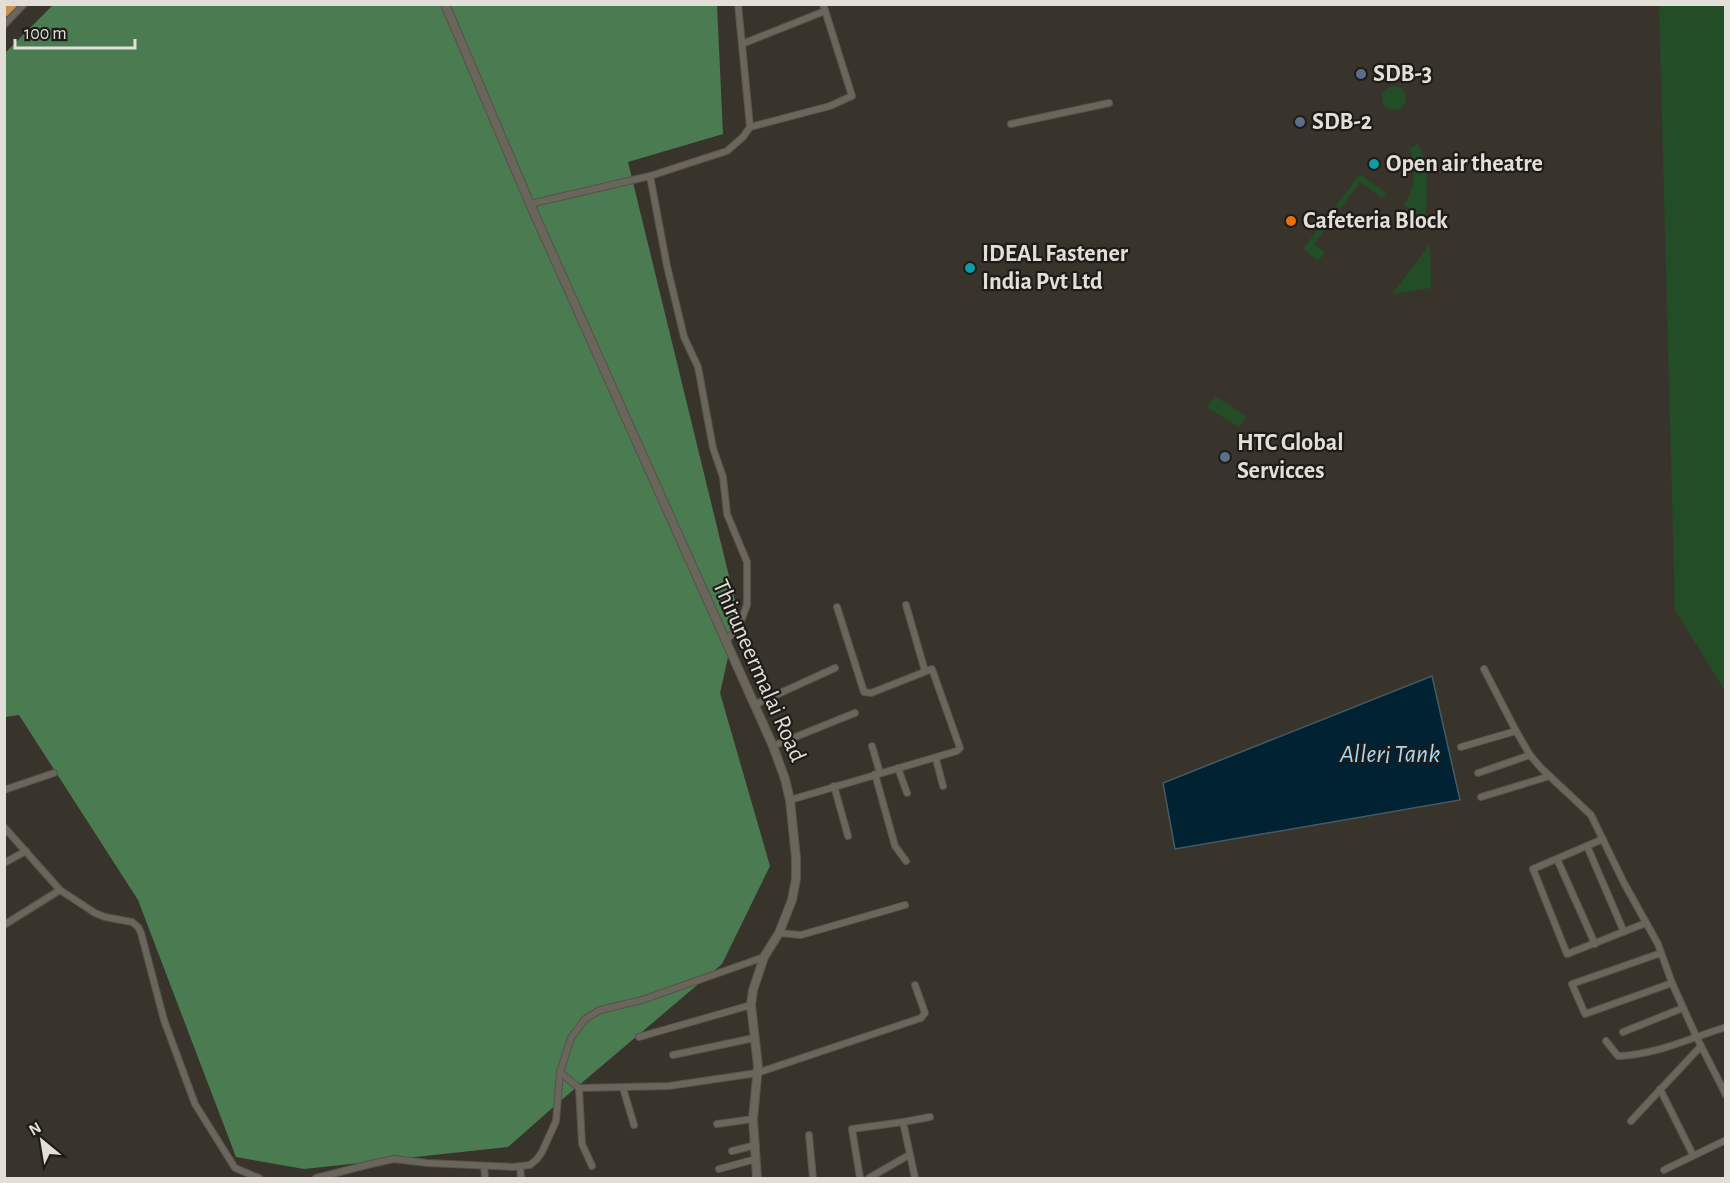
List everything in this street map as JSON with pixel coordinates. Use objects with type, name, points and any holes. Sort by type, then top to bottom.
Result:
[{"type":"highway","points":[[4,12],[12,4]]},
{"type":"street","points":[[4,25],[24,4]]},
{"type":"street","name":"Thiruneermalai Road","points":[[445,4],[530,204],[773,746],[785,779],[790,800],[796,879],[792,900],[779,933],[764,957],[753,990],[751,1005],[758,1073],[753,1119],[758,1179]]},
{"type":"street","points":[[738,4],[750,127]]},
{"type":"street","points":[[530,204],[650,176],[727,151],[743,137],[750,127],[830,106],[852,96],[824,8],[742,44]]},
{"type":"street","points":[[1011,124],[1109,103]]},
{"type":"street","points":[[650,176],[667,266],[684,336],[698,367],[712,448],[723,477],[727,514],[747,562],[747,605],[739,626],[726,641]]},
{"type":"street","points":[[906,605],[925,671]]},
{"type":"street","points":[[790,800],[936,759],[957,751],[960,746],[934,670],[930,669],[871,693],[864,692],[837,607]]},
{"type":"street","points":[[754,705],[835,668]]},
{"type":"street","points":[[1484,669],[1530,755],[1591,815],[1661,953],[1696,1036],[1723,1082],[1725,1095]]},
{"type":"street","points":[[773,746],[855,713]]},
{"type":"street","points":[[1461,747],[1516,731]]},
{"type":"street","points":[[872,746],[895,846],[906,861]]},
{"type":"street","points":[[1478,774],[1530,755]]},
{"type":"street","points":[[936,759],[943,786]]},
{"type":"street","points":[[898,768],[907,793]]},
{"type":"street","points":[[4,790],[54,773]]},
{"type":"street","points":[[1482,797],[1550,776]]},
{"type":"street","points":[[834,786],[848,836]]},
{"type":"street","points":[[4,827],[60,890],[95,913],[132,922],[138,927],[164,1020],[195,1104],[235,1168],[259,1179]]},
{"type":"street","points":[[1603,839],[1533,869],[1567,954],[1646,922]]},
{"type":"street","points":[[1587,846],[1624,932]]},
{"type":"street","points":[[4,863],[26,851]]},
{"type":"street","points":[[1557,859],[1595,944]]},
{"type":"street","points":[[4,925],[60,890]]},
{"type":"street","points":[[779,933],[801,935],[905,905]]},
{"type":"street","points":[[1661,953],[1572,984],[1585,1014],[1672,983]]},
{"type":"street","points":[[316,1179],[394,1159],[484,1166],[530,1165],[542,1152],[556,1121],[560,1072],[571,1038],[585,1019],[600,1010],[642,1000],[764,957]]},
{"type":"street","points":[[560,1072],[579,1088],[669,1086],[758,1073],[921,1018],[925,1013],[915,985]]},
{"type":"street","points":[[639,1037],[751,1005]]},
{"type":"street","points":[[1623,1032],[1683,1008]]},
{"type":"street","points":[[1606,1041],[1618,1056],[1630,1056],[1665,1048],[1725,1027]]},
{"type":"street","points":[[673,1055],[754,1038]]},
{"type":"street","points":[[1631,1121],[1701,1046]]},
{"type":"street","points":[[579,1088],[582,1144],[592,1166]]},
{"type":"street","points":[[623,1088],[634,1125]]},
{"type":"street","points":[[1660,1089],[1694,1155]]},
{"type":"street","points":[[860,1179],[852,1129],[930,1117]]},
{"type":"street","points":[[717,1124],[753,1119]]},
{"type":"street","points":[[903,1122],[915,1179]]},
{"type":"street","points":[[809,1135],[813,1179]]},
{"type":"street","points":[[1664,1170],[1725,1140]]},
{"type":"street","points":[[732,1151],[756,1145]]},
{"type":"street","points":[[869,1179],[909,1155]]},
{"type":"street","points":[[719,1169],[756,1159]]},
{"type":"street","points":[[484,1166],[485,1179]]},
{"type":"street","points":[[520,1166],[521,1179]]},
{"type":"green space","points":[[53,5],[717,5],[723,134],[628,162],[738,613],[720,693],[770,866],[722,964],[508,1147],[304,1169],[236,1157],[138,900],[19,715],[5,717],[4,54]]},
{"type":"green space","points":[[1659,5],[1725,5],[1725,691],[1675,610]]},
{"type":"green space","points":[[1394,86],[1402,90],[1406,98],[1402,106],[1394,110],[1386,106],[1382,98],[1386,90]]},
{"type":"green space","points":[[1418,144],[1426,173],[1425,222],[1404,205],[1411,192],[1414,177],[1414,163],[1410,149]]},
{"type":"green space","points":[[1360,174],[1386,193],[1382,198],[1360,182],[1314,244],[1325,253],[1318,261],[1303,249]]},
{"type":"green space","points":[[1430,244],[1431,288],[1392,294]]},
{"type":"green space","points":[[1215,396],[1246,416],[1239,427],[1207,407]]},
{"type":"water","name":"Alleri Tank","points":[[1432,676],[1460,800],[1175,849],[1163,783]]},
{"type":"place","name":"SDB-3","points":[[1361,74]]},
{"type":"place","name":"SDB-2","points":[[1300,122]]},
{"type":"place","name":"Open air theatre","points":[[1374,164]]},
{"type":"place","name":"Cafeteria Block","points":[[1291,221]]},
{"type":"place","name":"IDEAL Fastener India Pvt Ltd","points":[[970,268]]},
{"type":"place","name":"HTC Global Servicces","points":[[1225,457]]}]
